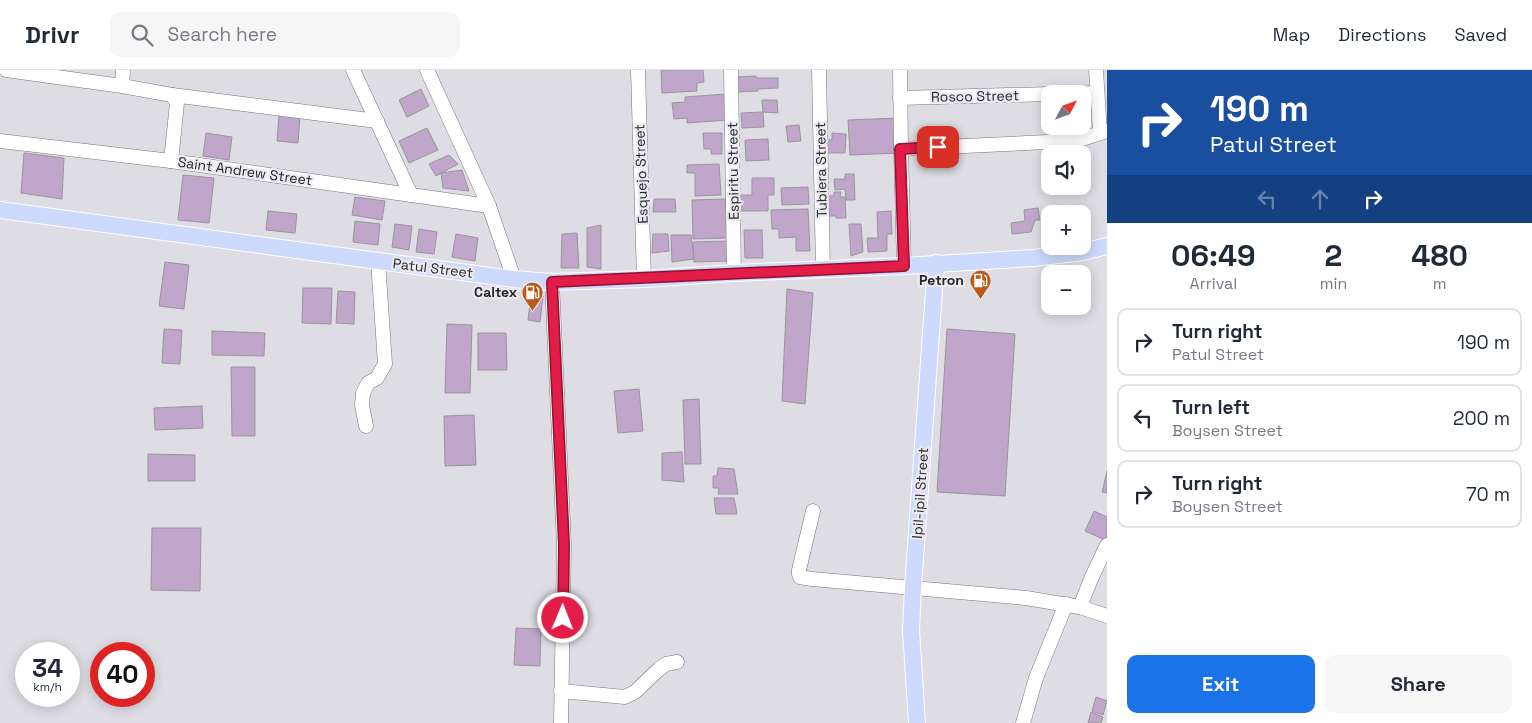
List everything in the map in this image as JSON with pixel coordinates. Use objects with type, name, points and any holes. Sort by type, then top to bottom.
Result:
[{"type":"main road","name":"Patul Street","points":[[0,210],[514,279],[552,282],[644,279],[1033,258],[1083,252],[1107,246]]},
{"type":"main road","name":"Ipil-ipil Street","points":[[917,723],[912,630],[913,587],[936,263]]},
{"type":"street","points":[[6,70],[53,74],[172,95],[377,121]]},
{"type":"street","points":[[122,86],[123,70]]},
{"type":"street","points":[[353,70],[411,195]]},
{"type":"street","points":[[427,70],[489,206],[514,279]]},
{"type":"street","name":"Esquejo Street","points":[[638,70],[644,279]]},
{"type":"street","name":"Espiritu Street","points":[[731,70],[734,273]]},
{"type":"street","name":"Tubiera Street","points":[[819,70],[823,270]]},
{"type":"street","points":[[900,70],[900,149],[904,266]]},
{"type":"street","points":[[900,149],[1068,140],[1085,138],[1104,132],[1097,93],[1096,70]]},
{"type":"street","points":[[1091,93],[1097,93]]},
{"type":"street","name":"Rosco Street","points":[[900,98],[1041,94]]},
{"type":"street","points":[[171,161],[177,103],[172,95]]},
{"type":"street","name":"Saint Andrew Street","points":[[0,142],[171,161],[489,206]]},
{"type":"street","points":[[366,426],[362,405],[363,393],[368,383],[377,378],[384,364],[378,261]]},
{"type":"street","points":[[552,282],[564,545],[561,723]]},
{"type":"street","points":[[813,511],[799,570],[800,577],[1026,598],[1080,607],[1107,616]]},
{"type":"street","points":[[1080,607],[1107,545]]},
{"type":"street","points":[[1023,723],[1036,678],[1066,604]]},
{"type":"street","points":[[562,691],[626,697],[635,692],[666,664],[677,662]]},
{"type":"building","points":[[661,70],[703,70],[704,82],[697,83],[697,91],[662,93]]},
{"type":"building","points":[[756,76],[757,78],[778,78],[778,88],[738,92],[737,77]]},
{"type":"building","points":[[421,89],[429,106],[407,117],[399,100]]},
{"type":"building","points":[[726,94],[728,120],[687,123],[687,118],[674,119],[672,103],[685,102],[685,97]]},
{"type":"building","points":[[762,100],[777,100],[778,113],[763,112]]},
{"type":"building","points":[[763,112],[764,127],[742,128],[741,113]]},
{"type":"building","points":[[279,115],[300,117],[298,143],[277,141]]},
{"type":"building","points":[[898,118],[899,153],[850,155],[848,120]]},
{"type":"building","points":[[799,125],[801,141],[788,142],[786,126]]},
{"type":"building","points":[[427,128],[438,150],[409,163],[399,141]]},
{"type":"building","points":[[206,133],[232,137],[229,160],[203,156]]},
{"type":"building","points":[[703,133],[722,133],[722,154],[711,154],[711,149],[704,149]]},
{"type":"building","points":[[832,133],[846,134],[845,153],[822,153],[822,139],[832,140]]},
{"type":"building","points":[[768,139],[769,160],[746,161],[745,140]]},
{"type":"building","points":[[24,153],[64,158],[62,199],[21,193]]},
{"type":"building","points":[[449,155],[458,164],[436,176],[429,164]]},
{"type":"building","points":[[719,164],[721,195],[695,196],[695,173],[687,173],[687,165]]},
{"type":"building","points":[[462,170],[469,191],[443,188],[441,173]]},
{"type":"building","points":[[845,174],[854,174],[855,200],[846,200],[845,189],[835,190],[834,179],[845,179]]},
{"type":"building","points":[[183,175],[214,178],[209,223],[178,220]]},
{"type":"building","points":[[752,178],[774,178],[774,195],[768,195],[768,211],[741,211],[741,195],[752,195]]},
{"type":"building","points":[[808,187],[809,204],[782,205],[781,188]]},
{"type":"building","points":[[834,192],[841,192],[840,197],[845,197],[846,218],[826,216],[826,196],[834,196]]},
{"type":"building","points":[[355,197],[385,201],[382,220],[352,215]]},
{"type":"building","points":[[654,199],[675,199],[676,212],[653,212]]},
{"type":"building","points":[[727,199],[728,238],[693,239],[692,200]]},
{"type":"building","points":[[1038,208],[1040,220],[1035,220],[1031,232],[1012,234],[1011,223],[1025,221],[1024,210]]},
{"type":"building","points":[[808,209],[810,251],[796,251],[796,237],[779,238],[779,229],[772,229],[771,210]]},
{"type":"building","points":[[268,211],[297,214],[295,233],[266,230]]},
{"type":"building","points":[[891,211],[892,234],[887,234],[887,251],[868,252],[867,238],[878,238],[877,212]]},
{"type":"building","points":[[355,221],[380,224],[378,245],[353,242]]},
{"type":"building","points":[[395,224],[412,226],[409,250],[392,247]]},
{"type":"building","points":[[849,224],[861,224],[863,252],[851,256]]},
{"type":"building","points":[[601,225],[601,269],[587,267],[587,228]]},
{"type":"building","points":[[419,229],[437,232],[434,254],[416,252]]},
{"type":"building","points":[[744,230],[762,230],[763,258],[745,258]]},
{"type":"building","points":[[577,233],[579,268],[561,268],[562,234]]},
{"type":"building","points":[[456,234],[478,238],[475,261],[452,257]]},
{"type":"building","points":[[653,234],[668,234],[669,251],[652,253]]},
{"type":"building","points":[[671,235],[691,235],[694,259],[672,262]]},
{"type":"building","points":[[727,241],[727,261],[694,262],[693,242]]},
{"type":"building","points":[[165,262],[189,265],[184,309],[159,306]]},
{"type":"building","points":[[303,288],[332,288],[331,324],[302,323]]},
{"type":"building","points":[[787,289],[813,293],[805,404],[782,401]]},
{"type":"building","points":[[338,291],[355,292],[354,324],[336,323]]},
{"type":"building","points":[[531,295],[543,296],[540,322],[528,320]]},
{"type":"building","points":[[447,324],[472,325],[470,393],[445,393]]},
{"type":"building","points":[[164,329],[182,330],[180,364],[162,363]]},
{"type":"building","points":[[947,329],[1015,334],[1005,496],[937,492]]},
{"type":"building","points":[[212,331],[265,333],[264,356],[212,355]]},
{"type":"building","points":[[478,333],[506,333],[507,370],[478,370]]},
{"type":"building","points":[[231,367],[255,367],[255,436],[232,436]]},
{"type":"building","points":[[639,389],[643,431],[618,433],[614,391]]},
{"type":"building","points":[[699,399],[701,464],[685,464],[683,400]]},
{"type":"building","points":[[202,406],[203,428],[155,430],[154,408]]},
{"type":"building","points":[[474,415],[476,465],[445,466],[444,416]]},
{"type":"building","points":[[682,452],[684,482],[662,480],[662,453]]},
{"type":"building","points":[[148,454],[195,455],[195,481],[148,481]]},
{"type":"building","points":[[718,468],[734,469],[738,494],[718,494],[719,488],[713,488],[713,476],[717,476]]},
{"type":"building","points":[[1107,471],[1107,493],[1102,492]]},
{"type":"building","points":[[714,498],[734,498],[737,514],[716,514]]},
{"type":"building","points":[[1094,511],[1107,517],[1107,535],[1105,540],[1085,531]]},
{"type":"building","points":[[152,528],[201,528],[200,591],[151,590]]},
{"type":"building","points":[[516,628],[541,629],[540,666],[514,665]]},
{"type":"building","points":[[1096,697],[1107,701],[1103,715],[1092,711]]},
{"type":"building","points":[[1091,712],[1103,717],[1101,723],[1088,723]]},
{"type":"place","name":"Petron","points":[[980,299]]},
{"type":"place","name":"Caltex","points":[[533,311]]},
{"type":"route","points":[[563,618],[564,545],[552,282],[904,266],[900,149],[938,147]]}]
